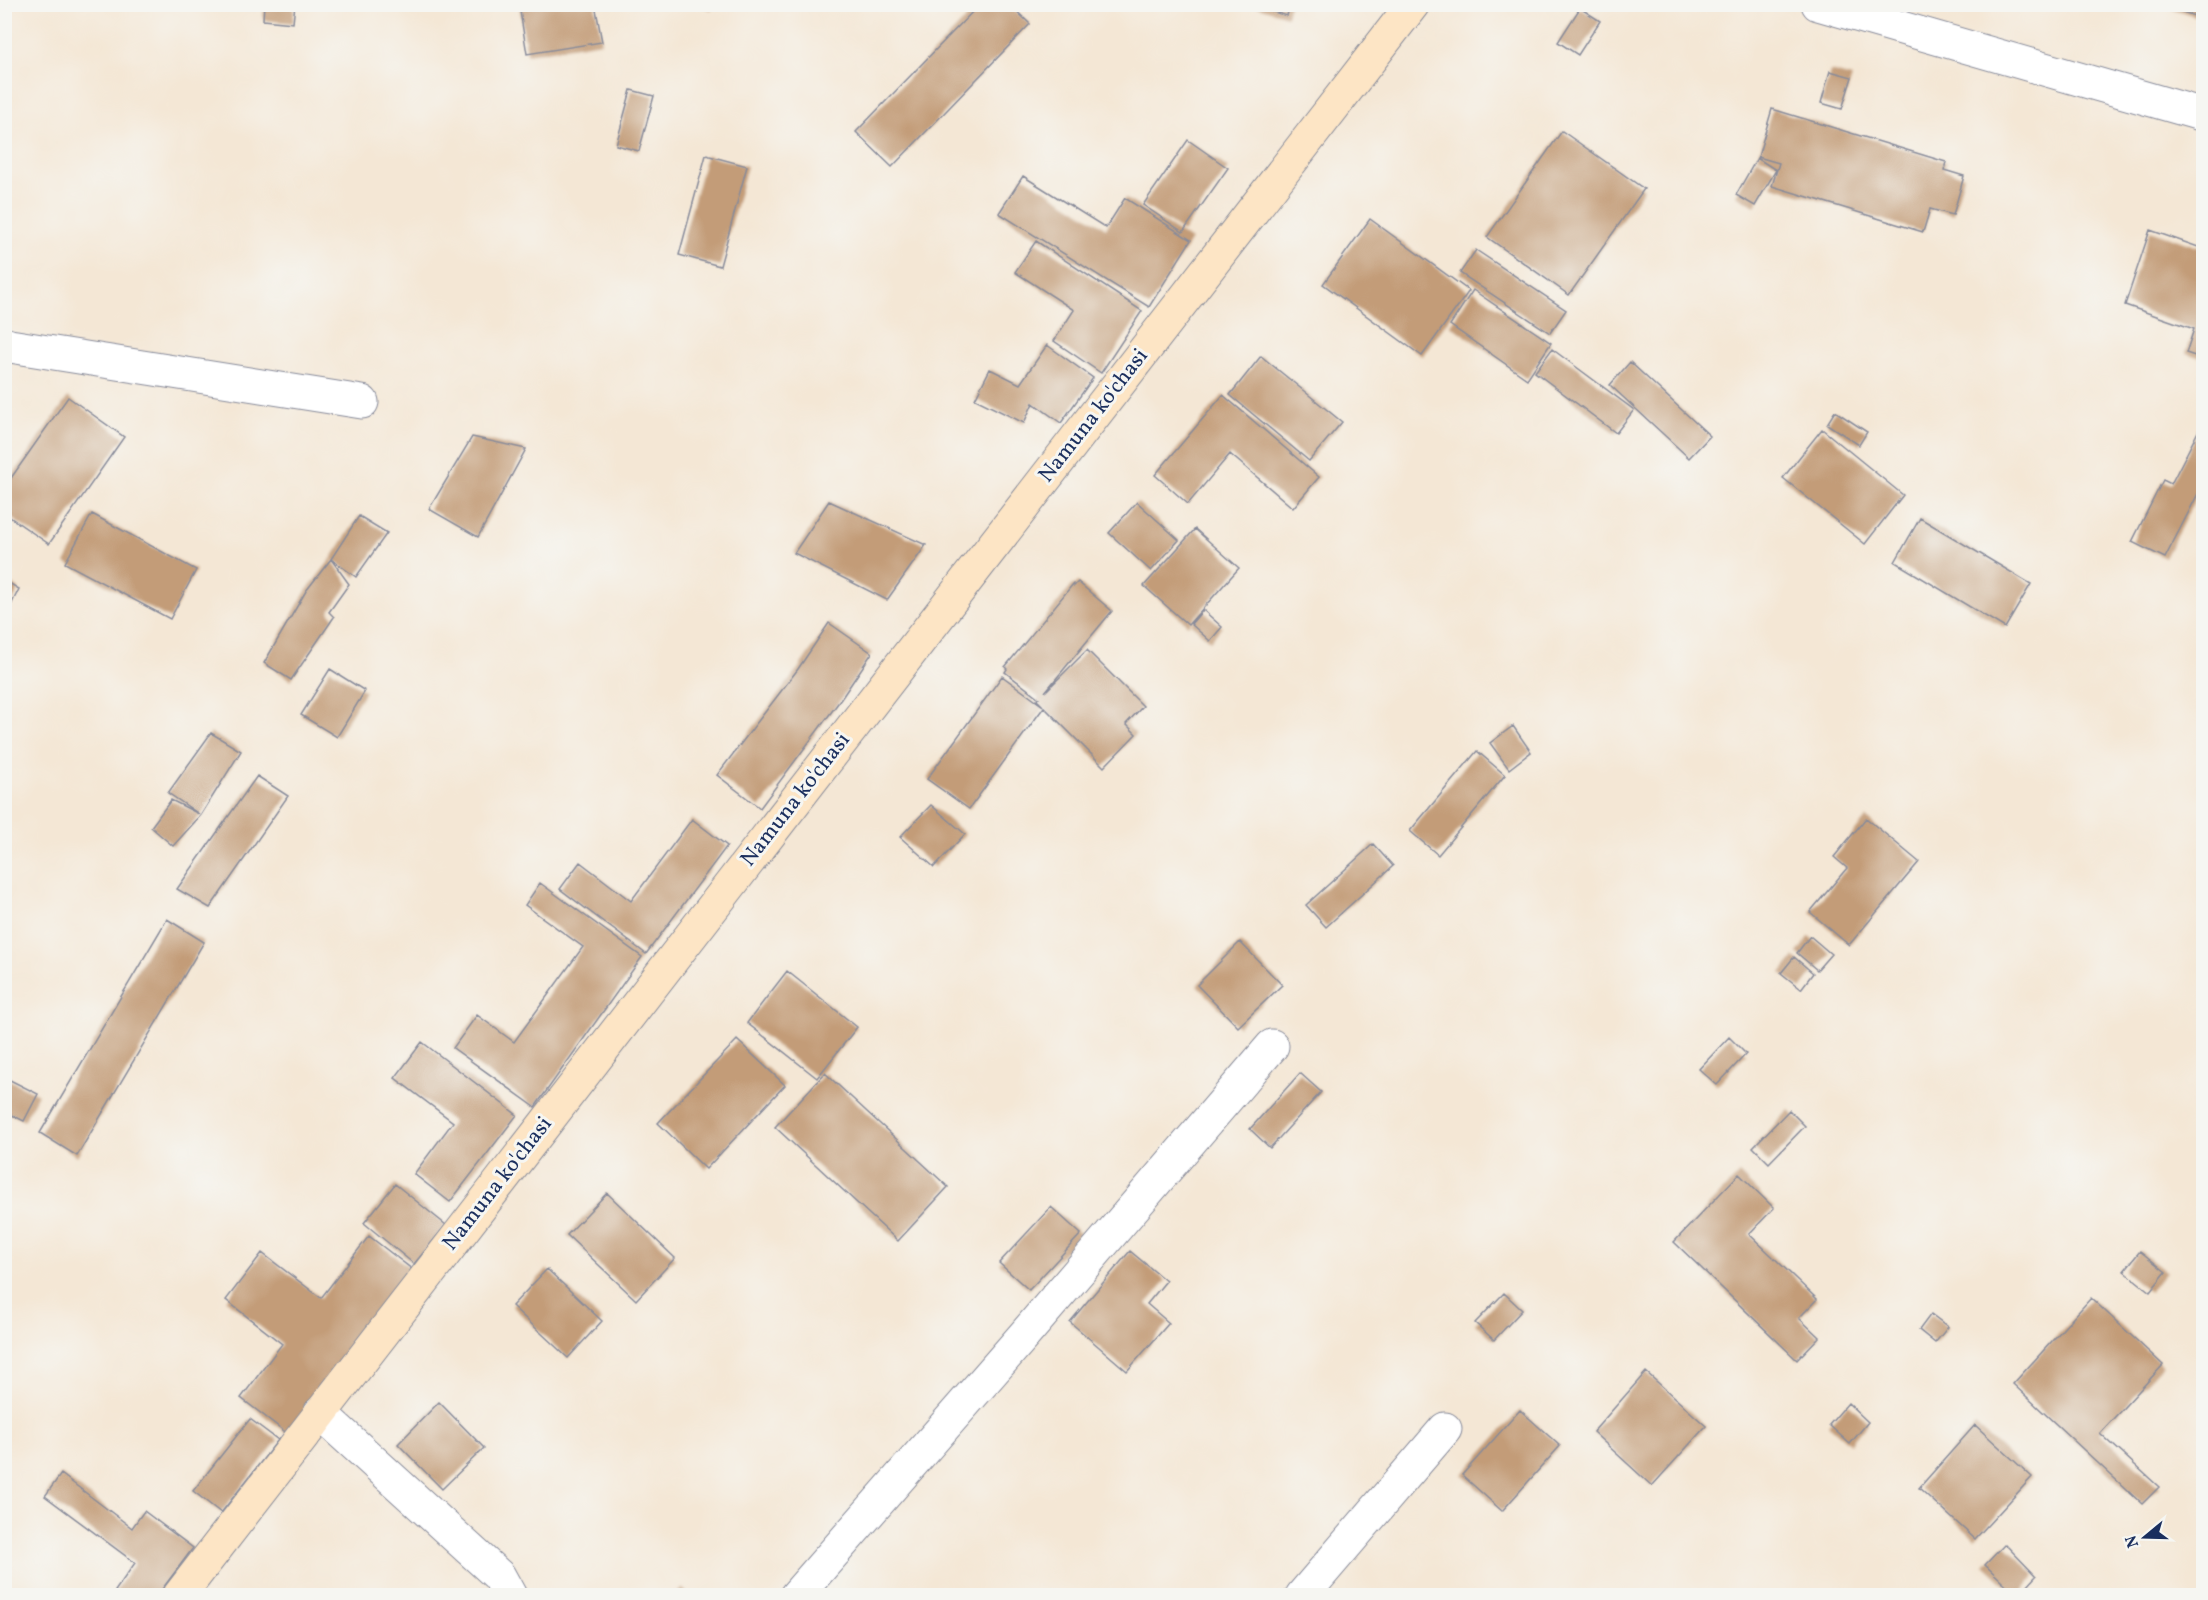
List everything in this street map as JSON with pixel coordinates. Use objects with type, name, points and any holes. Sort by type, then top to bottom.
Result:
[{"type":"main road","name":"Namuna ko'chasi","points":[[179,1596],[1413,4]]},
{"type":"street","points":[[1818,4],[2204,115]]},
{"type":"street","points":[[6,348],[362,402]]},
{"type":"street","points":[[796,1596],[1272,1047]]},
{"type":"street","points":[[320,1413],[499,1576],[510,1596]]},
{"type":"street","points":[[1302,1596],[1445,1429]]},
{"type":"building","points":[[264,4],[295,4],[293,23],[263,20]]},
{"type":"building","points":[[595,4],[602,42],[527,54],[519,5]]},
{"type":"building","points":[[695,4],[713,4],[711,10]]},
{"type":"building","points":[[980,4],[1009,4],[1030,24],[892,167],[856,132]]},
{"type":"building","points":[[1248,4],[1290,4],[1287,16]]},
{"type":"building","points":[[2161,5],[2204,5],[2204,19]]},
{"type":"building","points":[[1580,8],[1600,21],[1578,55],[1558,42]]},
{"type":"building","points":[[1830,71],[1852,77],[1842,109],[1821,103]]},
{"type":"building","points":[[631,90],[654,96],[639,151],[616,145]]},
{"type":"building","points":[[1772,109],[1946,162],[1944,170],[1964,176],[1953,215],[1930,209],[1923,232],[1772,186],[1779,163],[1758,157]]},
{"type":"building","points":[[1562,131],[1644,189],[1569,295],[1487,237]]},
{"type":"building","points":[[1188,140],[1228,168],[1183,232],[1143,205]]},
{"type":"building","points":[[706,155],[747,166],[720,266],[679,255]]},
{"type":"building","points":[[1757,158],[1776,170],[1755,206],[1736,195]]},
{"type":"building","points":[[1023,176],[1106,228],[1125,198],[1191,240],[1149,307],[999,213]]},
{"type":"building","points":[[1370,219],[1469,291],[1422,356],[1323,284]]},
{"type":"building","points":[[2150,230],[2204,249],[2204,359],[2186,353],[2194,329],[2125,305]]},
{"type":"building","points":[[1036,241],[1142,311],[1101,373],[1054,341],[1074,310],[1015,272]]},
{"type":"building","points":[[1476,250],[1566,310],[1550,333],[1460,273]]},
{"type":"building","points":[[1473,290],[1551,343],[1527,379],[1450,325]]},
{"type":"building","points":[[1047,345],[1093,378],[1061,423],[1033,403],[1024,423],[975,399],[990,369],[1020,384]]},
{"type":"building","points":[[1552,349],[1634,410],[1616,433],[1535,372]]},
{"type":"building","points":[[1261,356],[1342,422],[1309,461],[1230,395]]},
{"type":"building","points":[[1630,362],[1710,436],[1689,458],[1610,385]]},
{"type":"building","points":[[1223,395],[1319,477],[1293,508],[1230,454],[1188,504],[1155,475]]},
{"type":"building","points":[[68,397],[124,437],[49,544],[4,513],[4,488]]},
{"type":"building","points":[[1835,411],[1867,432],[1859,445],[1827,424]]},
{"type":"building","points":[[2204,420],[2204,482],[2165,558],[2132,542],[2163,480],[2171,484]]},
{"type":"building","points":[[1822,429],[1903,495],[1865,544],[1783,478]]},
{"type":"building","points":[[472,437],[526,449],[478,537],[429,509]]},
{"type":"building","points":[[829,501],[926,545],[887,600],[794,553]]},
{"type":"building","points":[[1137,502],[1179,540],[1151,571],[1109,533]]},
{"type":"building","points":[[92,514],[196,570],[170,619],[65,563]]},
{"type":"building","points":[[359,516],[387,533],[356,577],[331,559]]},
{"type":"building","points":[[1920,518],[2031,584],[2005,628],[1895,562]]},
{"type":"building","points":[[1195,529],[1239,568],[1188,625],[1144,586]]},
{"type":"building","points":[[331,559],[349,584],[329,612],[334,617],[291,680],[264,663],[306,591]]},
{"type":"building","points":[[4,580],[19,589],[4,619]]},
{"type":"building","points":[[1078,582],[1112,611],[1045,692],[1087,650],[1143,706],[1126,724],[1136,734],[1104,767],[1044,707],[969,809],[927,779],[1002,676],[1043,706],[1037,700],[1039,698],[1005,672],[1007,669],[1005,667],[1073,584],[1074,586]]},
{"type":"building","points":[[1203,610],[1222,627],[1210,641],[1191,624]]},
{"type":"building","points":[[829,623],[872,653],[841,699],[760,808],[717,775],[798,669]]},
{"type":"building","points":[[330,669],[365,691],[337,737],[301,715]]},
{"type":"building","points":[[1513,726],[1531,752],[1509,769],[1490,743]]},
{"type":"building","points":[[211,733],[241,751],[201,815],[173,846],[151,827],[171,800],[199,814],[168,793]]},
{"type":"building","points":[[1477,751],[1505,775],[1438,855],[1410,831]]},
{"type":"building","points":[[257,776],[288,796],[210,908],[177,889]]},
{"type":"building","points":[[931,805],[965,834],[934,867],[900,837]]},
{"type":"building","points":[[1866,818],[1919,862],[1849,945],[1810,912],[1847,868],[1834,857]]},
{"type":"building","points":[[692,819],[727,846],[646,954],[560,889],[580,862],[631,901]]},
{"type":"building","points":[[1373,844],[1393,866],[1326,927],[1306,905]]},
{"type":"building","points":[[540,883],[642,957],[535,1107],[453,1048],[477,1015],[514,1042],[583,947],[525,905]]},
{"type":"building","points":[[167,919],[204,942],[77,1156],[40,1133]]},
{"type":"building","points":[[1810,936],[1831,954],[1817,970],[1797,953]]},
{"type":"building","points":[[1240,942],[1282,985],[1238,1027],[1197,985]]},
{"type":"building","points":[[1794,957],[1813,973],[1801,989],[1781,973]]},
{"type":"building","points":[[787,971],[857,1027],[817,1078],[747,1023]]},
{"type":"building","points":[[1729,1037],[1746,1054],[1717,1085],[1699,1069]]},
{"type":"building","points":[[737,1040],[785,1085],[706,1169],[658,1123]]},
{"type":"building","points":[[422,1042],[517,1115],[450,1202],[414,1174],[453,1122],[395,1078]]},
{"type":"building","points":[[825,1073],[948,1187],[898,1241],[775,1127]]},
{"type":"building","points":[[1300,1073],[1321,1092],[1270,1148],[1250,1129]]},
{"type":"building","points":[[4,1077],[38,1094],[24,1121],[4,1111]]},
{"type":"building","points":[[1789,1110],[1805,1126],[1769,1163],[1753,1147]]},
{"type":"building","points":[[1739,1174],[1774,1208],[1749,1234],[1817,1299],[1799,1318],[1819,1337],[1797,1360],[1674,1242]]},
{"type":"building","points":[[395,1184],[446,1225],[414,1264],[364,1223]]},
{"type":"building","points":[[607,1193],[675,1258],[636,1300],[567,1235]]},
{"type":"building","points":[[1051,1207],[1081,1234],[1029,1290],[999,1263]]},
{"type":"building","points":[[369,1236],[413,1270],[288,1434],[241,1398],[282,1344],[226,1300],[262,1253],[321,1298]]},
{"type":"building","points":[[1130,1251],[1166,1281],[1147,1304],[1169,1323],[1127,1371],[1070,1322]]},
{"type":"building","points":[[2140,1251],[2166,1272],[2150,1292],[2124,1271]]},
{"type":"building","points":[[547,1269],[602,1321],[568,1358],[512,1306]]},
{"type":"building","points":[[1504,1293],[1522,1310],[1494,1340],[1475,1323]]},
{"type":"building","points":[[2091,1298],[2163,1365],[2100,1433],[2159,1487],[2142,1504],[2013,1384]]},
{"type":"building","points":[[1931,1314],[1948,1327],[1935,1343],[1919,1330]]},
{"type":"building","points":[[1646,1372],[1706,1426],[1652,1486],[1593,1432]]},
{"type":"building","points":[[439,1402],[484,1448],[442,1489],[398,1444]]},
{"type":"building","points":[[1848,1403],[1868,1422],[1850,1444],[1829,1425]]},
{"type":"building","points":[[1520,1410],[1560,1446],[1502,1511],[1462,1475]]},
{"type":"building","points":[[250,1419],[278,1440],[221,1513],[193,1491]]},
{"type":"building","points":[[1975,1425],[2032,1477],[1975,1539],[1919,1488]]},
{"type":"building","points":[[61,1474],[132,1528],[144,1511],[193,1548],[157,1596],[121,1596],[115,1591],[135,1563],[45,1496]]},
{"type":"building","points":[[2005,1544],[2036,1576],[2018,1596],[1985,1565]]},
{"type":"building","points":[[682,1588],[690,1596],[675,1596]]}]
